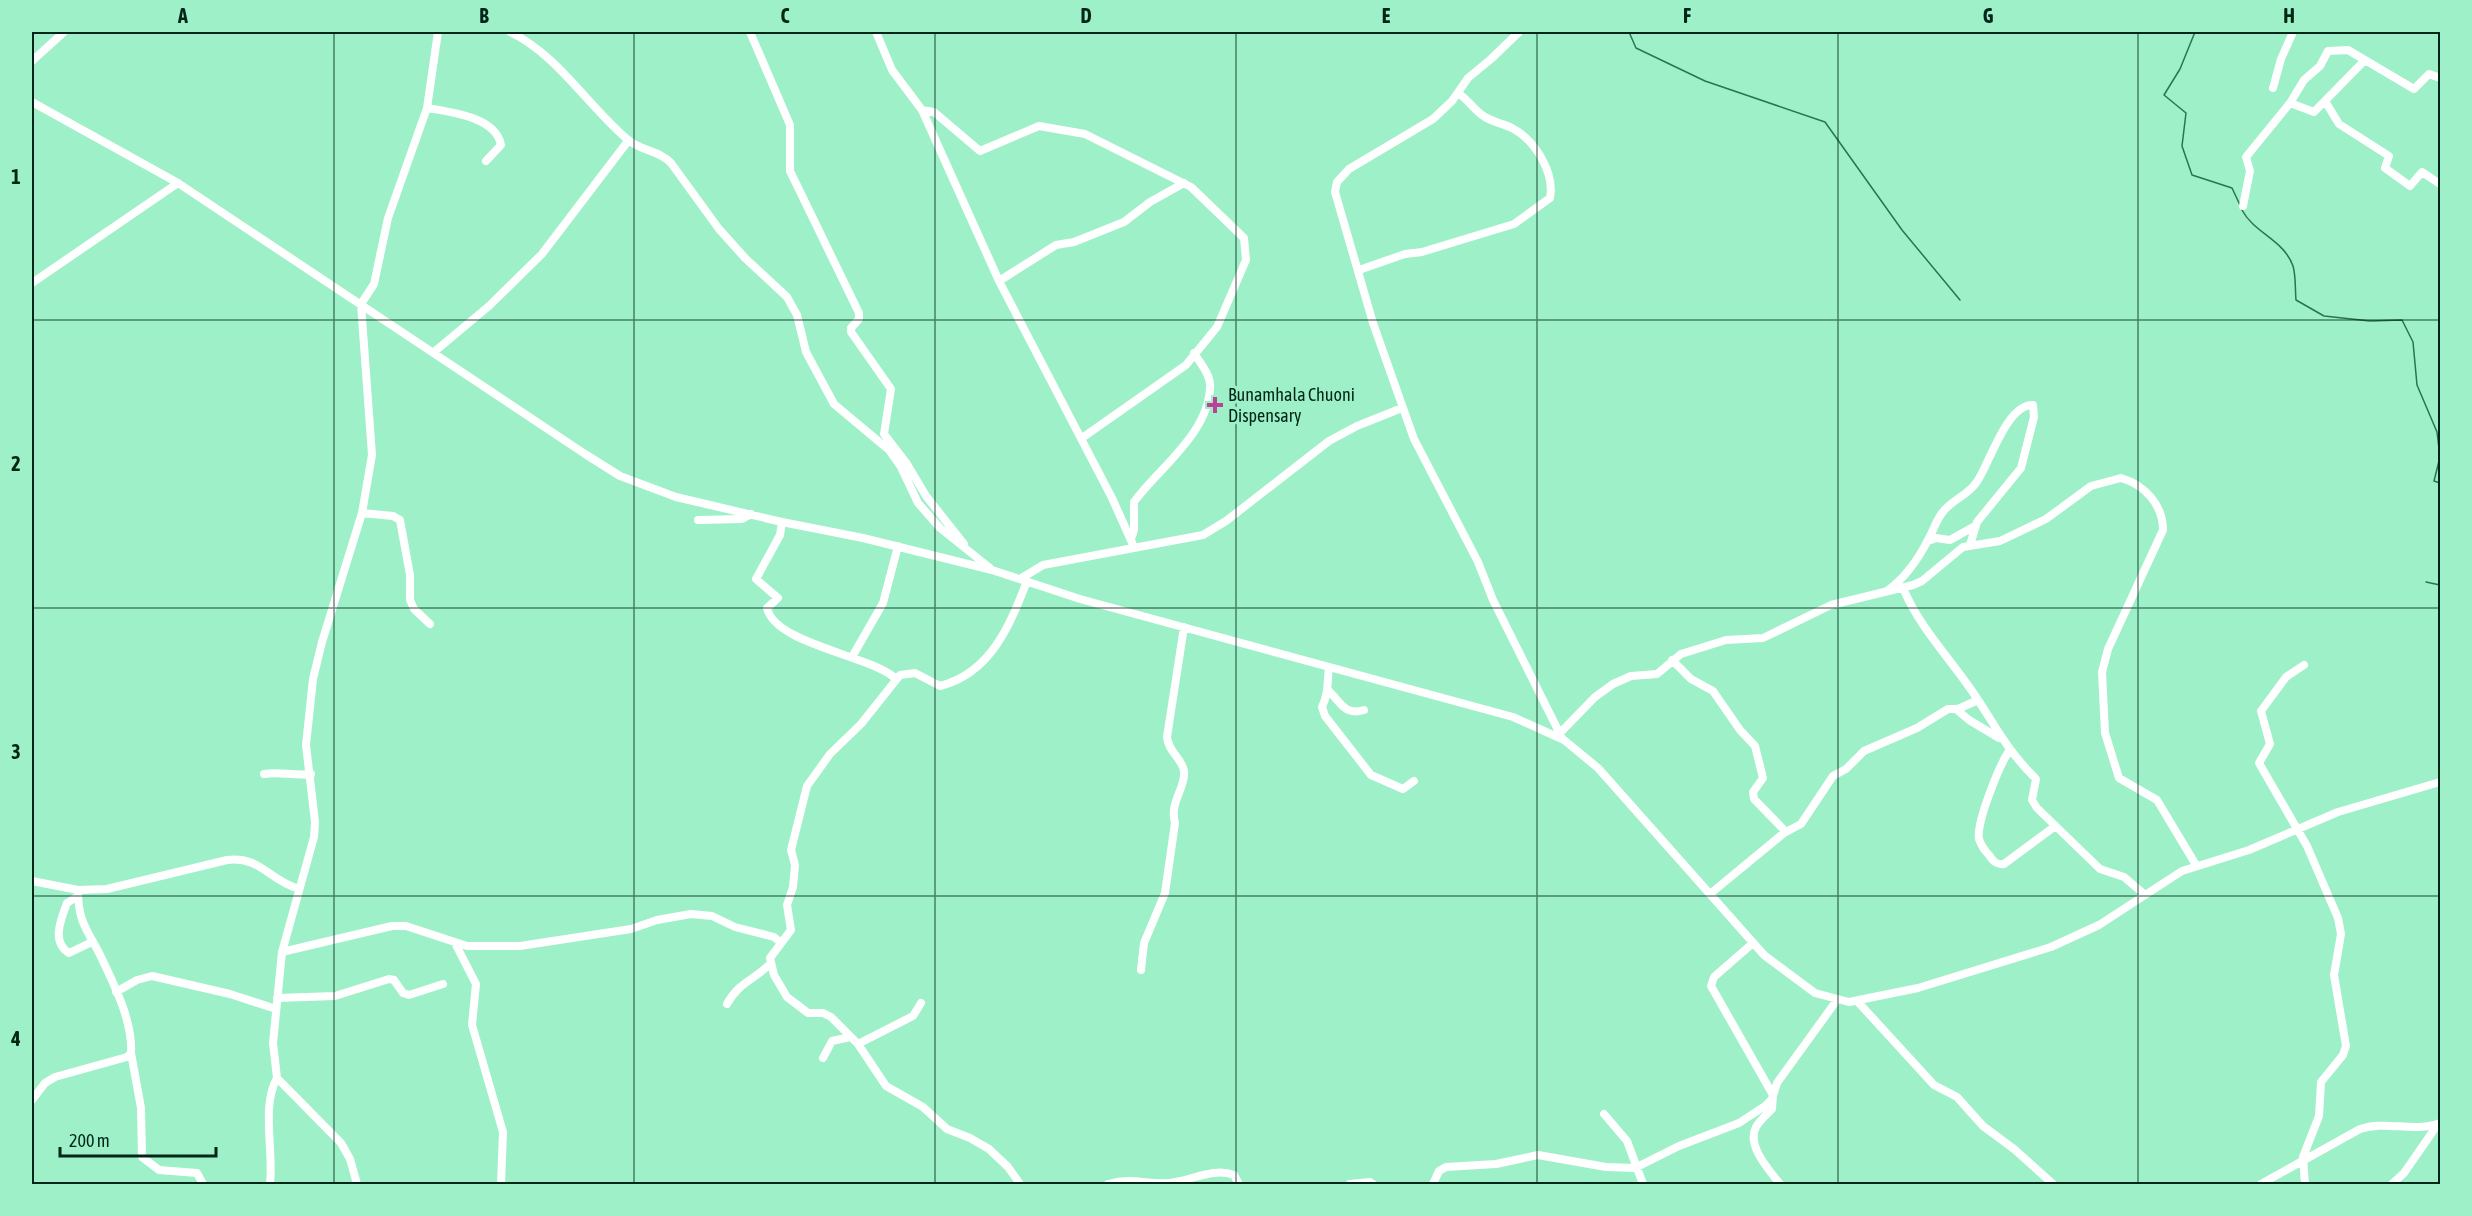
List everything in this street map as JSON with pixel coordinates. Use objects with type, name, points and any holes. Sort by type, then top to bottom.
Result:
[{"type":"street","points":[[32,61],[64,32]]},
{"type":"street","points":[[270,1185],[272,1159],[269,1105],[277,1078],[274,1064],[276,1009],[282,952],[314,837],[315,808],[306,745],[313,678],[321,642],[362,513],[372,455],[361,304],[374,284],[388,218],[427,108],[438,32]]},
{"type":"street","points":[[510,32],[561,70],[628,141],[664,156],[719,229],[745,258],[787,297],[797,315],[806,352],[829,397],[889,450],[901,467],[918,503],[940,528],[992,570]]},
{"type":"street","points":[[750,32],[790,125],[790,171],[859,313],[859,319],[851,328],[851,332],[889,385],[891,399],[883,429],[884,434],[907,464],[926,496],[970,552]]},
{"type":"street","points":[[876,32],[892,70],[922,110],[999,280],[1082,438],[1133,543]]},
{"type":"street","points":[[1519,32],[1468,78],[1458,93],[1426,124],[1349,169],[1337,182],[1335,192],[1373,323],[1402,408],[1424,463],[1465,536],[1561,736]]},
{"type":"street","points":[[2273,88],[2281,59],[2293,32]]},
{"type":"street","points":[[2243,206],[2250,171],[2246,157],[2289,103],[2299,85],[2319,68],[2328,51],[2348,50],[2414,89],[2428,74],[2440,78]]},
{"type":"street","points":[[2289,103],[2312,113],[2366,60]]},
{"type":"street","points":[[1359,270],[1405,254],[1422,252],[1514,224],[1550,198],[1552,182],[1546,165],[1528,141],[1513,128],[1482,115],[1458,93]]},
{"type":"street","points":[[2325,101],[2339,124],[2389,156],[2385,168],[2388,172],[2410,186],[2422,171],[2440,184]]},
{"type":"street","points":[[32,102],[178,183],[250,233],[620,476],[676,497],[898,546],[992,570],[1080,599],[1513,717],[1561,736],[1617,787],[1754,943],[1803,986],[1837,1000],[1858,1002],[1938,982],[2051,947],[2099,925],[2144,894],[2196,865],[2249,850],[2338,812],[2440,782]]},
{"type":"street","points":[[427,108],[478,120],[491,126],[499,135],[501,145],[486,161]]},
{"type":"street","points":[[922,110],[934,112],[980,151],[1042,126],[1092,137],[1125,156],[1184,183],[1240,232],[1247,248],[1246,260],[1220,322],[1180,369],[1082,438]]},
{"type":"street","points":[[434,352],[489,306],[542,254],[628,141]]},
{"type":"street","points":[[32,283],[178,183]]},
{"type":"street","points":[[999,280],[1056,245],[1074,242],[1124,222],[1150,202],[1184,183]]},
{"type":"street","points":[[1133,543],[1134,502],[1191,433],[1206,405],[1210,380],[1194,353]]},
{"type":"street","points":[[1883,594],[1902,578],[1928,541],[1942,512],[1978,482],[2006,423],[2022,409],[2033,405],[2034,417],[2021,468],[1976,525],[1970,545]]},
{"type":"street","points":[[1020,1185],[1008,1167],[989,1149],[970,1138],[946,1130],[923,1107],[886,1086],[858,1044],[828,1015],[808,1013],[792,1002],[783,992],[770,963],[771,953],[791,930],[787,905],[795,865],[791,850],[807,786],[830,754],[872,711],[895,678],[905,673],[915,673],[940,686],[980,665],[993,653],[1003,638],[1024,580],[1043,565],[1133,543],[1190,538],[1213,530],[1329,441],[1357,426],[1402,408]]},
{"type":"street","points":[[1561,736],[1595,697],[1613,684],[1631,676],[1657,674],[1672,660],[1699,647],[1726,640],[1763,638],[1831,605],[1883,594],[1922,581],[1954,554],[1970,545],[1991,543],[2024,530],[2046,519],[2091,486],[2115,477],[2131,481],[2155,501],[2161,514],[2161,537],[2108,649],[2102,672],[2105,733],[2116,774],[2157,800],[2196,865]]},
{"type":"street","points":[[362,513],[393,516],[400,520],[410,575],[410,600],[414,609],[430,624]]},
{"type":"street","points":[[698,520],[742,519],[751,514]]},
{"type":"street","points":[[782,522],[780,535],[756,579],[778,598],[768,607],[770,617],[805,640],[881,668],[895,678]]},
{"type":"street","points":[[1928,541],[1936,538],[1950,540],[1976,525]]},
{"type":"street","points":[[852,657],[883,603],[898,546]]},
{"type":"street","points":[[1903,588],[1933,642],[1978,700],[2009,752],[2036,779],[2033,802],[2054,827],[2100,869],[2124,878],[2144,894]]},
{"type":"street","points":[[1141,970],[1144,943],[1165,893],[1175,823],[1173,814],[1184,777],[1183,767],[1171,753],[1167,737],[1184,627]]},
{"type":"street","points":[[1672,660],[1691,679],[1713,691],[1740,730],[1755,746],[1763,778],[1753,792],[1754,800],[1786,832]]},
{"type":"street","points":[[2304,665],[2286,677],[2260,711],[2270,744],[2259,763],[2307,846],[2318,876],[2331,899],[2340,927],[2334,975],[2346,1046],[2343,1055],[2322,1078],[2319,1116],[2303,1161],[2305,1185]]},
{"type":"street","points":[[1329,667],[1329,691],[1322,707],[1323,713],[1371,775],[1403,789],[1414,781]]},
{"type":"street","points":[[1329,691],[1346,710],[1356,712],[1364,710]]},
{"type":"street","points":[[1710,894],[1786,832],[1801,824],[1833,776],[1846,769],[1864,751],[1917,728],[1948,709],[1956,709],[1978,700]]},
{"type":"street","points":[[1956,709],[1969,720],[2000,738]]},
{"type":"street","points":[[2009,752],[1988,796],[1988,806],[1981,819],[1980,842],[1994,861],[2004,864],[2054,827]]},
{"type":"street","points":[[264,774],[278,772],[288,776],[311,774]]},
{"type":"street","points":[[32,881],[78,893],[129,886],[246,859],[281,883],[299,889]]},
{"type":"street","points":[[78,893],[80,920],[116,992],[132,1045],[131,1053],[140,1098],[142,1157],[159,1170],[197,1173],[203,1185]]},
{"type":"street","points":[[78,893],[67,903],[58,930],[60,944],[69,953],[92,942]]},
{"type":"street","points":[[282,952],[337,941],[385,926],[406,926],[469,947],[499,946],[561,941],[631,929],[683,914],[712,916],[735,927],[774,937],[780,942]]},
{"type":"street","points":[[455,943],[476,984],[472,1024],[503,1132],[501,1185]]},
{"type":"street","points":[[1754,943],[1714,977],[1711,986],[1773,1095]]},
{"type":"street","points":[[727,1004],[741,984],[760,973],[770,963]]},
{"type":"street","points":[[116,992],[136,980],[152,975],[230,994],[276,1009]]},
{"type":"street","points":[[277,998],[335,996],[390,979],[394,980],[403,993],[409,995],[444,984]]},
{"type":"street","points":[[1780,1185],[1761,1157],[1754,1135],[1756,1126],[1772,1109],[1777,1083],[1837,1000]]},
{"type":"street","points":[[1858,1002],[1934,1085],[1957,1097],[1983,1126],[2014,1149],[2053,1185]]},
{"type":"street","points":[[858,1044],[913,1016],[921,1003]]},
{"type":"street","points":[[823,1058],[832,1041],[850,1037]]},
{"type":"street","points":[[32,1100],[45,1083],[55,1077],[78,1068],[127,1057],[131,1053]]},
{"type":"street","points":[[277,1078],[341,1143],[350,1159],[357,1185]]},
{"type":"street","points":[[1433,1185],[1439,1172],[1446,1167],[1497,1164],[1538,1155],[1606,1167],[1635,1168],[1679,1146],[1739,1123],[1765,1106],[1773,1095]]},
{"type":"street","points":[[1604,1114],[1627,1141],[1643,1185]]},
{"type":"street","points":[[2261,1185],[2366,1127],[2404,1129],[2439,1123]]},
{"type":"street","points":[[2392,1185],[2404,1173],[2439,1123]]},
{"type":"street","points":[[1108,1185],[1137,1180],[1172,1182],[1224,1172],[1234,1175],[1239,1185]]},
{"type":"street","points":[[1350,1185],[1370,1182],[1373,1185]]},
{"type":"waterway","points":[[1629,32],[1636,48],[1705,81],[1825,122],[1902,230],[1960,300]]},
{"type":"waterway","points":[[2195,32],[2180,69],[2164,95],[2186,113],[2182,146],[2192,175],[2232,188],[2240,205]]},
{"type":"waterway","points":[[2242,210],[2247,218],[2289,257],[2294,270],[2296,300],[2324,316],[2370,321],[2402,320],[2413,342],[2417,385],[2437,432],[2440,457],[2434,481],[2440,483]]},
{"type":"waterway","points":[[2426,582],[2440,585]]},
{"type":"place","name":"Bunamhala Chuoni Dispensary","points":[[1215,405]]}]
